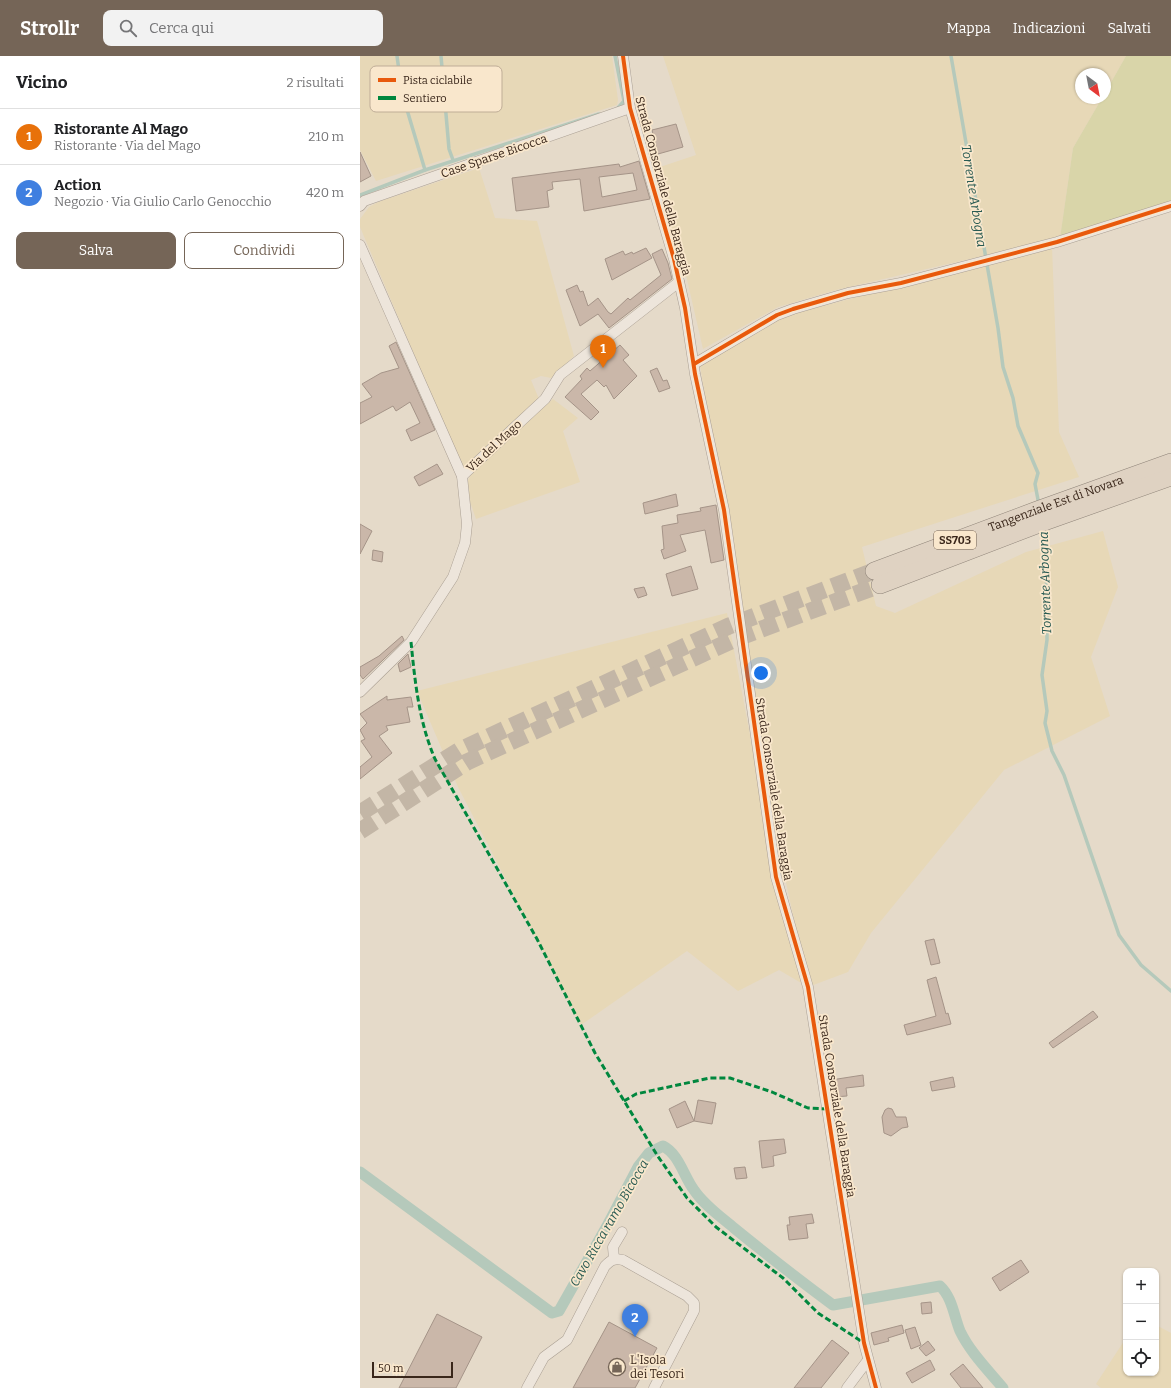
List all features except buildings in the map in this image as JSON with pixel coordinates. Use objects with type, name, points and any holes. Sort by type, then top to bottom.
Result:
[{"type":"highway","name":"Tangenziale Est di Novara","points":[[877,578],[1042,516],[1171,462]]},
{"type":"highway","name":"Tangenziale Est di Novara","points":[[1042,516],[1171,478]]},
{"type":"street","name":"Strada Consorziale della Baraggia","points":[[623,56],[630,108],[679,282],[724,510],[776,877],[808,987],[868,1360]]},
{"type":"street","name":"Case Sparse Bicocca","points":[[360,206],[364,201],[630,108]]},
{"type":"street","points":[[694,364],[777,315],[792,309],[848,294],[901,283],[1057,242],[1171,206]]},
{"type":"street","points":[[360,245],[462,476]]},
{"type":"street","name":"Via del Mago","points":[[360,692],[411,642],[453,577],[465,543],[467,524],[462,476],[545,399],[560,375],[679,282]]},
{"type":"street","points":[[614,1259],[613,1246],[622,1232]]},
{"type":"street","points":[[527,1388],[544,1357],[567,1340],[605,1266],[614,1259],[623,1260],[687,1296],[694,1303],[694,1311],[654,1388]]},
{"type":"street","points":[[846,1388],[868,1360]]},
{"type":"street","points":[[868,1360],[876,1388]]},
{"type":"shaded area","points":[[360,56],[612,56],[618,100],[617,105],[376,181],[360,150]]},
{"type":"shaded area","points":[[663,56],[1126,56],[1111,82],[1111,68],[1075,68],[1075,104],[1099,104],[1073,148],[1060,238],[836,290],[778,307],[703,349],[686,275],[654,169],[696,155]]},
{"type":"shaded area","points":[[1126,56],[1171,56],[1171,201],[1060,238],[1073,148],[1099,104],[1111,104],[1111,82]]},
{"type":"shaded area","points":[[479,168],[495,218],[537,221],[574,356],[551,378],[541,376],[531,380],[539,399],[464,468],[458,458],[360,227],[360,219],[369,207],[378,202]]},
{"type":"shaded area","points":[[1052,246],[1059,432],[1079,477],[862,547],[876,606],[895,613],[1026,552],[1103,531],[1118,587],[1091,657],[1110,716],[1004,770],[871,933],[848,972],[808,987],[779,970],[738,991],[687,951],[581,1025],[458,787],[417,691],[727,613],[773,857],[806,976],[755,737],[735,591],[700,365],[777,318]]},
{"type":"shaded area","points":[[553,399],[578,418],[563,431],[580,482],[476,519],[465,487],[470,476],[477,467]]},
{"type":"shaded area","points":[[1159,1327],[1171,1333],[1171,1388],[1101,1388],[1096,1384],[1123,1343],[1123,1376],[1159,1376]]},
{"type":"waterway","points":[[397,56],[398,66]]},
{"type":"waterway","points":[[441,56],[442,66]]},
{"type":"waterway","points":[[615,56],[624,101],[617,109]]},
{"type":"waterway","name":"Torrente Arbogna","points":[[951,56],[998,328],[1003,367],[1013,398],[1018,426],[1038,473],[1035,484],[1039,505]]},
{"type":"waterway","points":[[360,195],[425,170],[408,112]]},
{"type":"waterway","points":[[446,112],[449,149],[453,160]]},
{"type":"waterway","points":[[425,170],[599,114]]},
{"type":"waterway","name":"Torrente Arbogna","points":[[1043,527],[1046,538],[1047,640],[1042,675],[1047,711],[1045,723],[1052,751],[1064,775],[1119,935],[1141,965],[1171,991]]},
{"type":"waterway","name":"Cavo Ricca ramo Bicocca","points":[[360,1172],[552,1313],[559,1311],[638,1167],[649,1153],[663,1146],[673,1154],[690,1185],[708,1206],[770,1257],[833,1305],[940,1286],[950,1301],[964,1339],[1003,1388]]},
{"type":"tunnel","points":[[360,813],[460,750],[729,626],[874,571]]},
{"type":"tunnel","points":[[360,831],[467,762],[735,639],[880,585]]},
{"type":"marked path","points":[[411,642],[421,716],[435,759],[537,939],[595,1053],[657,1155],[687,1198],[716,1227],[783,1278],[818,1313],[864,1343]]},
{"type":"marked path","points":[[624,1101],[636,1094],[710,1078],[730,1078],[772,1092],[808,1108],[828,1109]]},
{"type":"cycle path","points":[[623,56],[630,108],[674,259],[685,308],[695,374],[724,510],[776,877],[808,987],[864,1343],[876,1388]]},
{"type":"cycle path","points":[[694,364],[777,315],[793,309],[848,293],[901,283],[1057,242],[1171,206]]},
{"type":"place","name":"Ristorante Al Mago","points":[[603,368]]},
{"type":"place","name":"Action","points":[[635,1337]]},
{"type":"place","name":"L'Isola dei Tesori","points":[[617,1367]]}]
